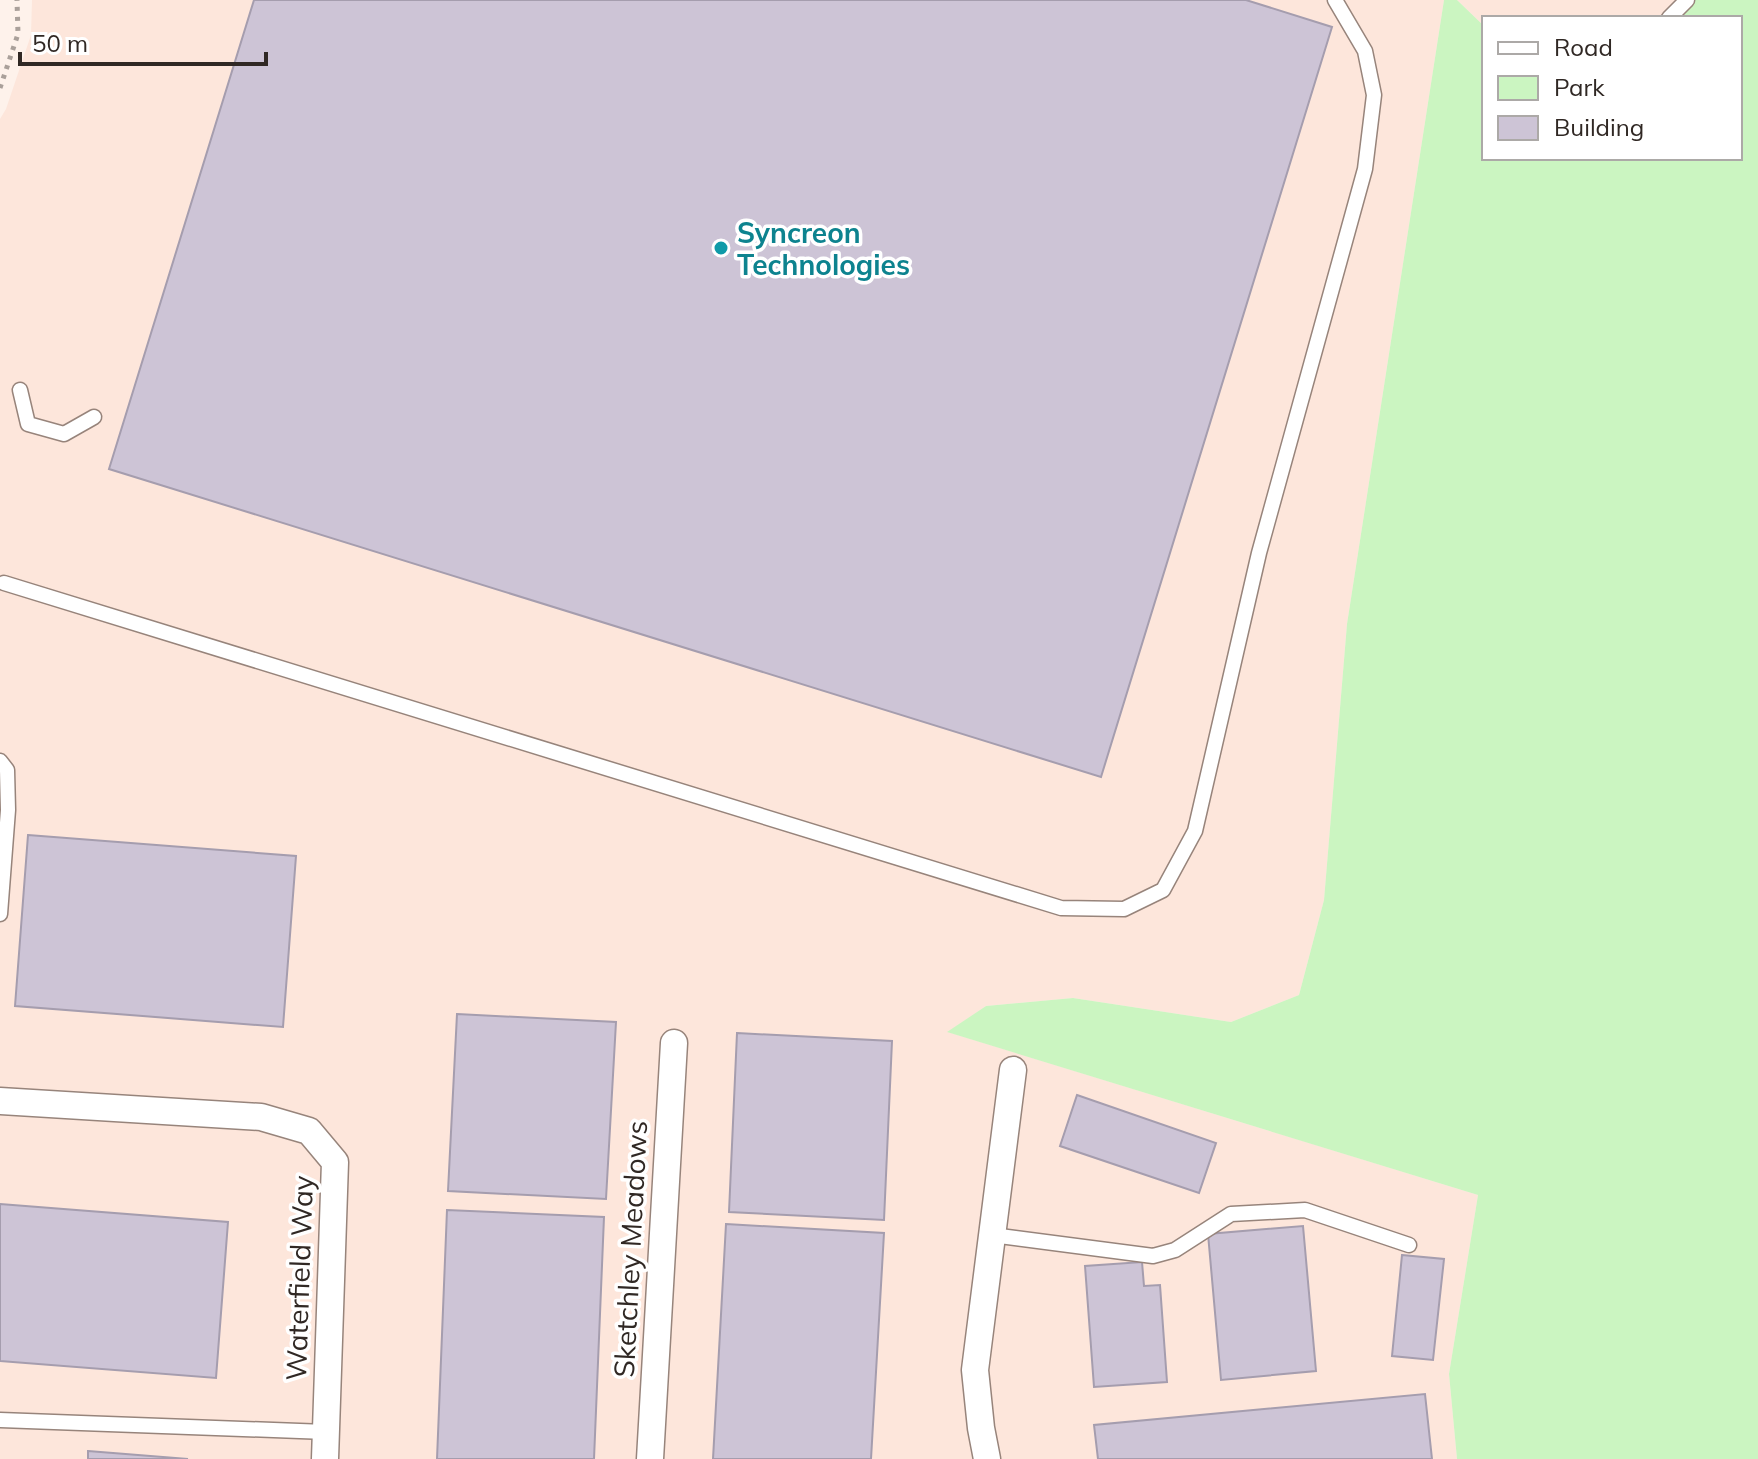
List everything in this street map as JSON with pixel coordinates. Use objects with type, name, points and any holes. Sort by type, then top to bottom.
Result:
[{"type":"street","name":"Sketchley Meadows","points":[[650,1459],[674,1043]]},
{"type":"street","points":[[987,1459],[975,1370],[1013,1070]]},
{"type":"street","name":"Waterfield Way","points":[[0,1101],[261,1117],[309,1131],[335,1162],[325,1459]]},
{"type":"lane","points":[[4,583],[1061,908],[1124,909],[1163,890],[1195,831],[1259,553],[1365,169],[1374,95],[1365,51],[1335,0]]},
{"type":"lane","points":[[1671,16],[1687,0]]},
{"type":"lane","points":[[20,390],[28,424],[64,434],[94,417]]},
{"type":"lane","points":[[0,761],[7,770],[8,810],[0,914]]},
{"type":"lane","points":[[992,1235],[1153,1256],[1175,1250],[1231,1214],[1305,1210],[1409,1245]]},
{"type":"lane","points":[[0,1420],[326,1432]]},
{"type":"path","points":[[0,88],[18,34],[17,0]]},
{"type":"shaded area","points":[[32,0],[1444,0],[1347,624],[1324,900],[1299,995],[1231,1022],[1073,998],[986,1006],[948,1032],[1478,1195],[1449,1374],[1457,1459],[0,1459],[0,119],[31,35]]},
{"type":"shaded area","points":[[1457,0],[1681,0],[1663,16],[1482,16],[1482,24]]},
{"type":"green space","points":[[1444,0],[1457,0],[1482,24],[1482,160],[1742,160],[1742,16],[1663,16],[1681,0],[1758,0],[1758,1459],[1457,1459],[1449,1374],[1478,1195],[947,1032],[986,1006],[1073,998],[1231,1022],[1299,995],[1324,900],[1347,624]]},
{"type":"building","name":"Syncreon Technologies","points":[[254,0],[1246,0],[1332,27],[1101,777],[109,469]]},
{"type":"building","points":[[28,835],[296,856],[283,1027],[15,1006]]},
{"type":"building","points":[[457,1014],[616,1022],[606,1199],[448,1191]]},
{"type":"building","points":[[737,1033],[892,1041],[884,1220],[729,1212]]},
{"type":"building","points":[[1077,1095],[1216,1143],[1199,1193],[1060,1146]]},
{"type":"building","points":[[0,1204],[228,1222],[216,1378],[0,1361]]},
{"type":"building","points":[[447,1210],[604,1217],[594,1459],[437,1459]]},
{"type":"building","points":[[726,1224],[884,1233],[871,1459],[713,1459]]},
{"type":"building","points":[[1303,1226],[1316,1371],[1221,1380],[1208,1234]]},
{"type":"building","points":[[1402,1255],[1444,1259],[1433,1360],[1392,1356]]},
{"type":"building","points":[[1142,1262],[1144,1286],[1160,1285],[1167,1382],[1094,1387],[1085,1266]]},
{"type":"building","points":[[1425,1394],[1432,1459],[1098,1459],[1094,1425]]},
{"type":"building","points":[[88,1451],[188,1459],[88,1459]]},
{"type":"place","name":"Syncreon Technologies","points":[[721,248]]}]
